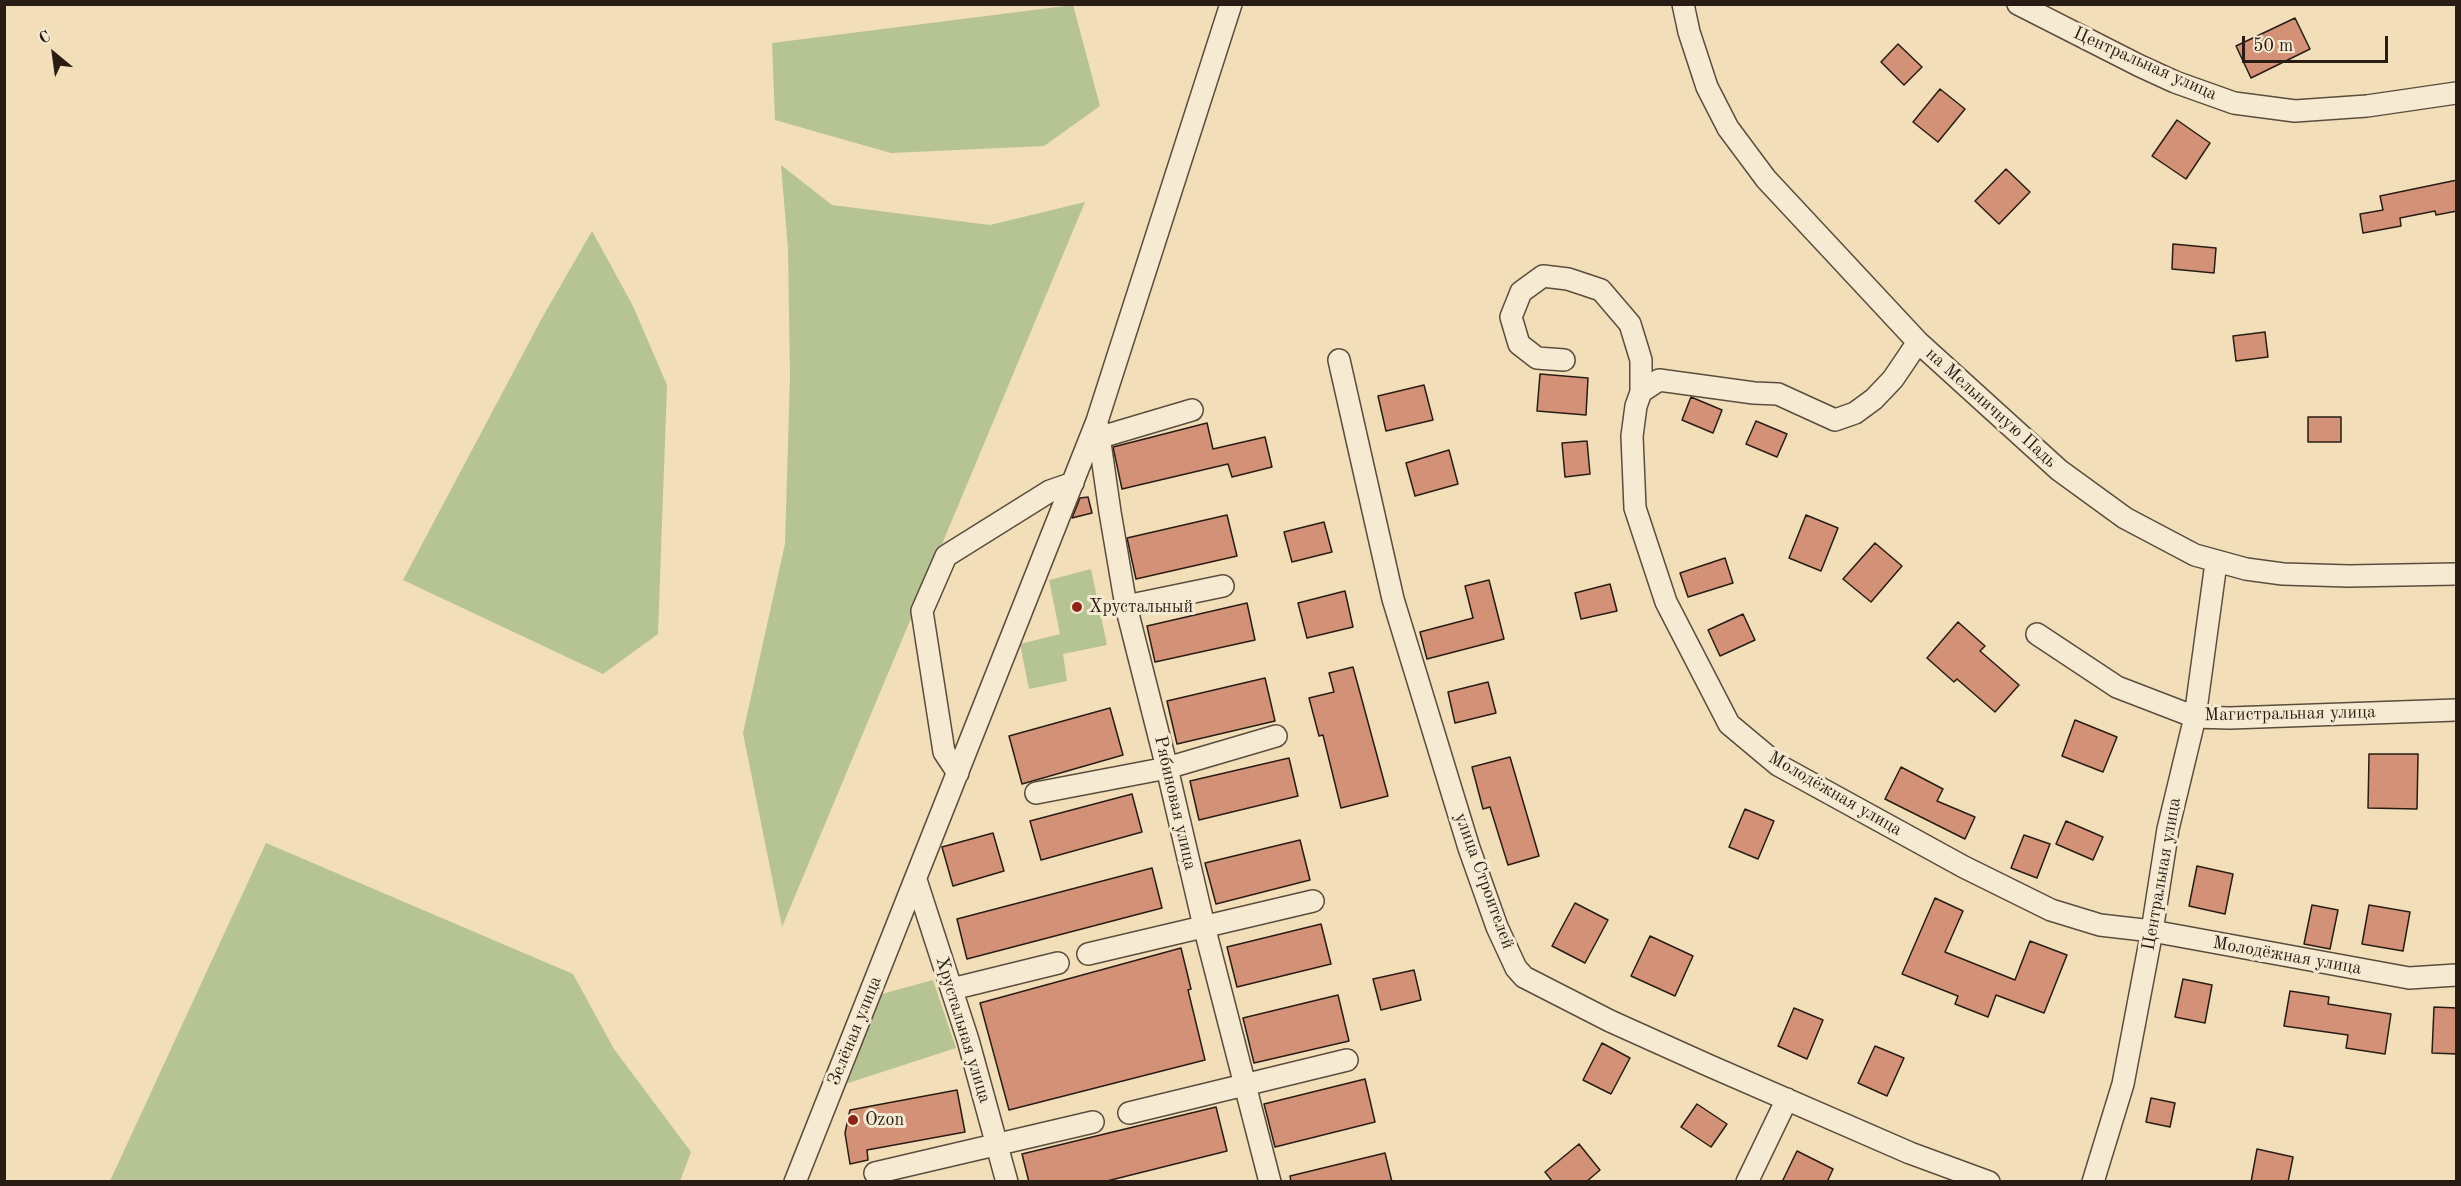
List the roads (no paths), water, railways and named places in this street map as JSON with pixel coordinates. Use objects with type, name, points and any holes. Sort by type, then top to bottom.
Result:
[{"type":"street","name":"Зелёная улица","points":[[795,1182],[1073,483],[1099,429],[1231,4]]},
{"type":"street","name":"на Мельничную Падь","points":[[1683,4],[1689,32],[1707,87],[1728,128],[1781,195],[1917,342],[2059,470],[2125,518],[2172,545],[2216,562],[2283,574],[2349,576],[2457,574]]},
{"type":"street","name":"Центральная улица","points":[[2018,4],[2139,66],[2234,104],[2295,111],[2367,106],[2457,93]]},
{"type":"street","name":"Молодёжная улица","points":[[1564,360],[1537,358],[1519,344],[1511,317],[1521,292],[1543,276],[1568,279],[1601,290],[1630,324],[1641,360],[1641,392],[1636,406],[1632,436],[1635,508],[1666,602],[1729,724],[1778,765],[1964,867],[2051,910],[2100,925],[2152,931],[2409,978],[2457,975]]},
{"type":"street","points":[[1641,392],[1659,380],[1754,393],[1778,394],[1835,420],[1855,414],[1874,399],[1893,378],[1917,342]]},
{"type":"street","name":"улица Строителей","points":[[1339,360],[1393,599],[1469,848],[1497,927],[1516,968],[1524,977],[1610,1021],[1910,1153],[1989,1182]]},
{"type":"street","points":[[1099,429],[1192,410]]},
{"type":"street","name":"Рябиновая улица","points":[[1099,429],[1126,606],[1167,768],[1203,926],[1270,1182]]},
{"type":"street","points":[[958,773],[944,752],[922,611],[946,556],[1050,491],[1073,483]]},
{"type":"street","name":"Центральная улица","points":[[2093,1182],[2123,1084],[2152,931],[2168,829],[2195,717],[2216,562]]},
{"type":"street","points":[[1126,606],[1223,585]]},
{"type":"street","name":"Магистральная улица","points":[[2037,633],[2117,687],[2195,717],[2230,718],[2457,710]]},
{"type":"street","points":[[1036,793],[1167,768],[1276,736]]},
{"type":"street","name":"Хрустальная улица","points":[[916,880],[951,989],[1007,1182]]},
{"type":"street","points":[[1088,954],[1313,901]]},
{"type":"street","points":[[951,989],[1058,963]]},
{"type":"street","points":[[1130,1113],[1347,1060]]},
{"type":"street","points":[[1747,1182],[1787,1099]]},
{"type":"street","points":[[875,1173],[1093,1122]]},
{"type":"place","name":"Хрустальный","points":[[1077,607]]},
{"type":"place","name":"Ozon","points":[[853,1120]]}]
